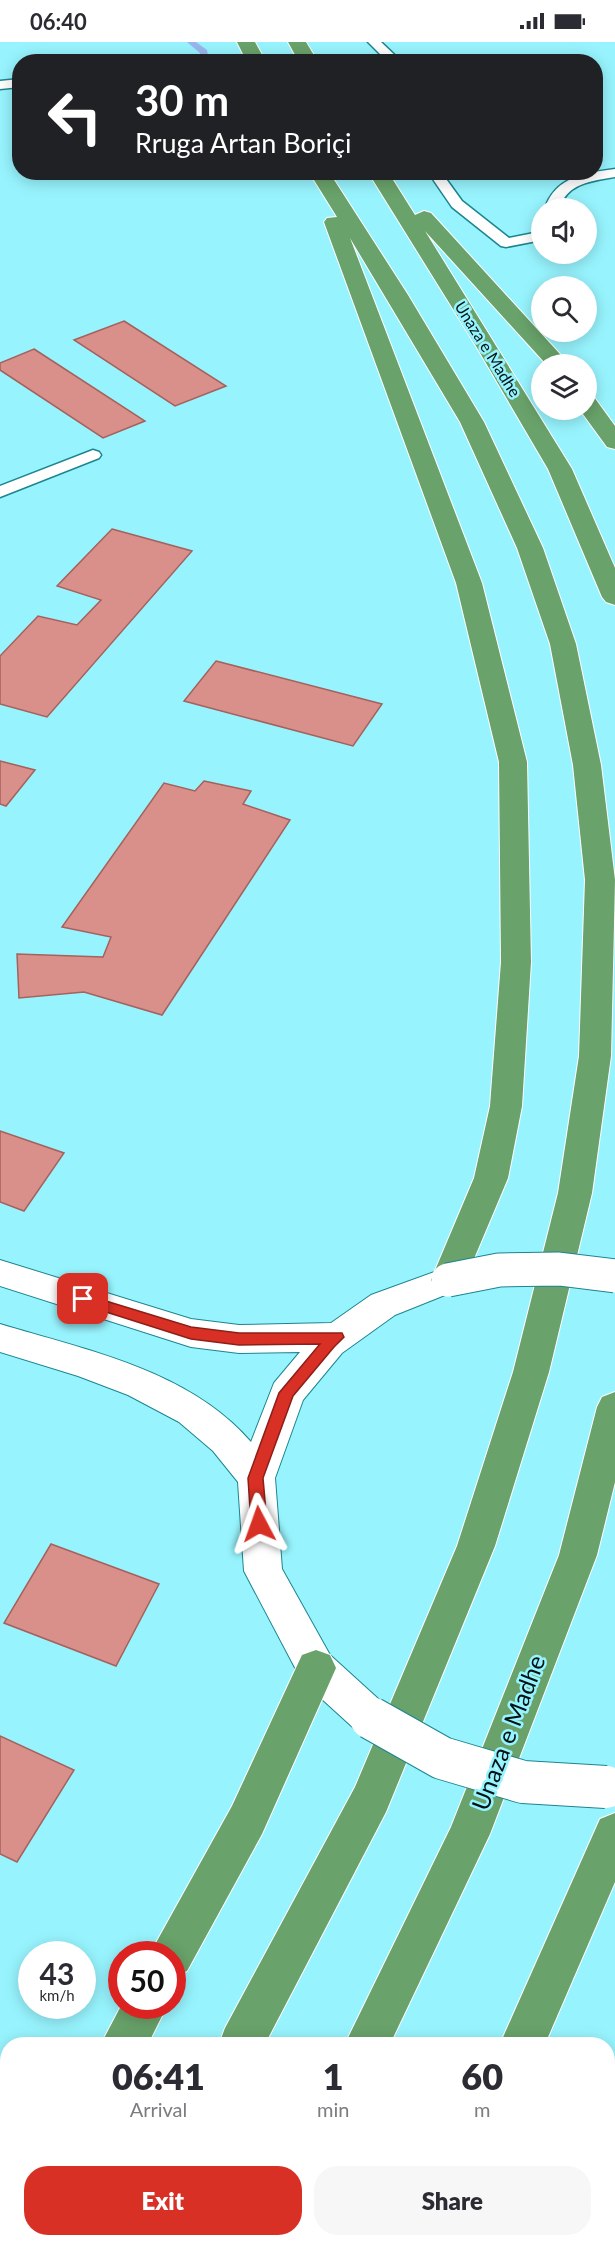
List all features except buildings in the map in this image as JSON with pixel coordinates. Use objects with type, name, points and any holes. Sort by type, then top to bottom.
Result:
[{"type":"highway","points":[[320,180],[469,583],[513,762],[516,962],[506,1106],[491,1178],[448,1280]]},
{"type":"highway","points":[[245,2037],[371,1798],[476,1546],[531,1372],[575,1192],[595,1056],[600,879],[587,765],[563,644],[530,548],[472,422],[397,295],[322,180]]},
{"type":"highway","name":"Unaza e Madhe","points":[[383,180],[487,346],[560,469],[615,597]]},
{"type":"highway","points":[[389,180],[549,354]]},
{"type":"highway","points":[[597,417],[615,442]]},
{"type":"highway","name":"Unaza e Madhe","points":[[370,2037],[469,1834],[578,1555],[615,1407]]},
{"type":"highway","points":[[180,1941],[247,1820],[316,1668]]},
{"type":"highway","points":[[525,2037],[615,1833]]},
{"type":"highway","points":[[127,2037],[138,2019]]},
{"type":"main road","points":[[611,1786],[523,1782],[442,1758],[371,1718],[316,1668],[263,1571],[256,1478],[287,1393],[329,1343],[383,1305],[448,1280],[499,1270],[559,1269],[615,1276]]},
{"type":"main road","points":[[0,1273],[191,1333],[239,1339],[336,1337]]},
{"type":"main road","points":[[0,1338],[153,1389],[188,1408],[214,1428],[237,1451],[256,1478]]},
{"type":"lane","points":[[374,42],[387,54]]},
{"type":"lane","points":[[440,180],[457,204],[506,243],[531,238]]},
{"type":"lane","points":[[555,198],[568,184],[578,180]]},
{"type":"lane","points":[[0,492],[93,455]]},
{"type":"waterway","points":[[191,42],[204,54]]},
{"type":"route","points":[[83,1299],[191,1333],[239,1339],[295,1340],[336,1337],[287,1393],[256,1478],[259,1524]]}]
